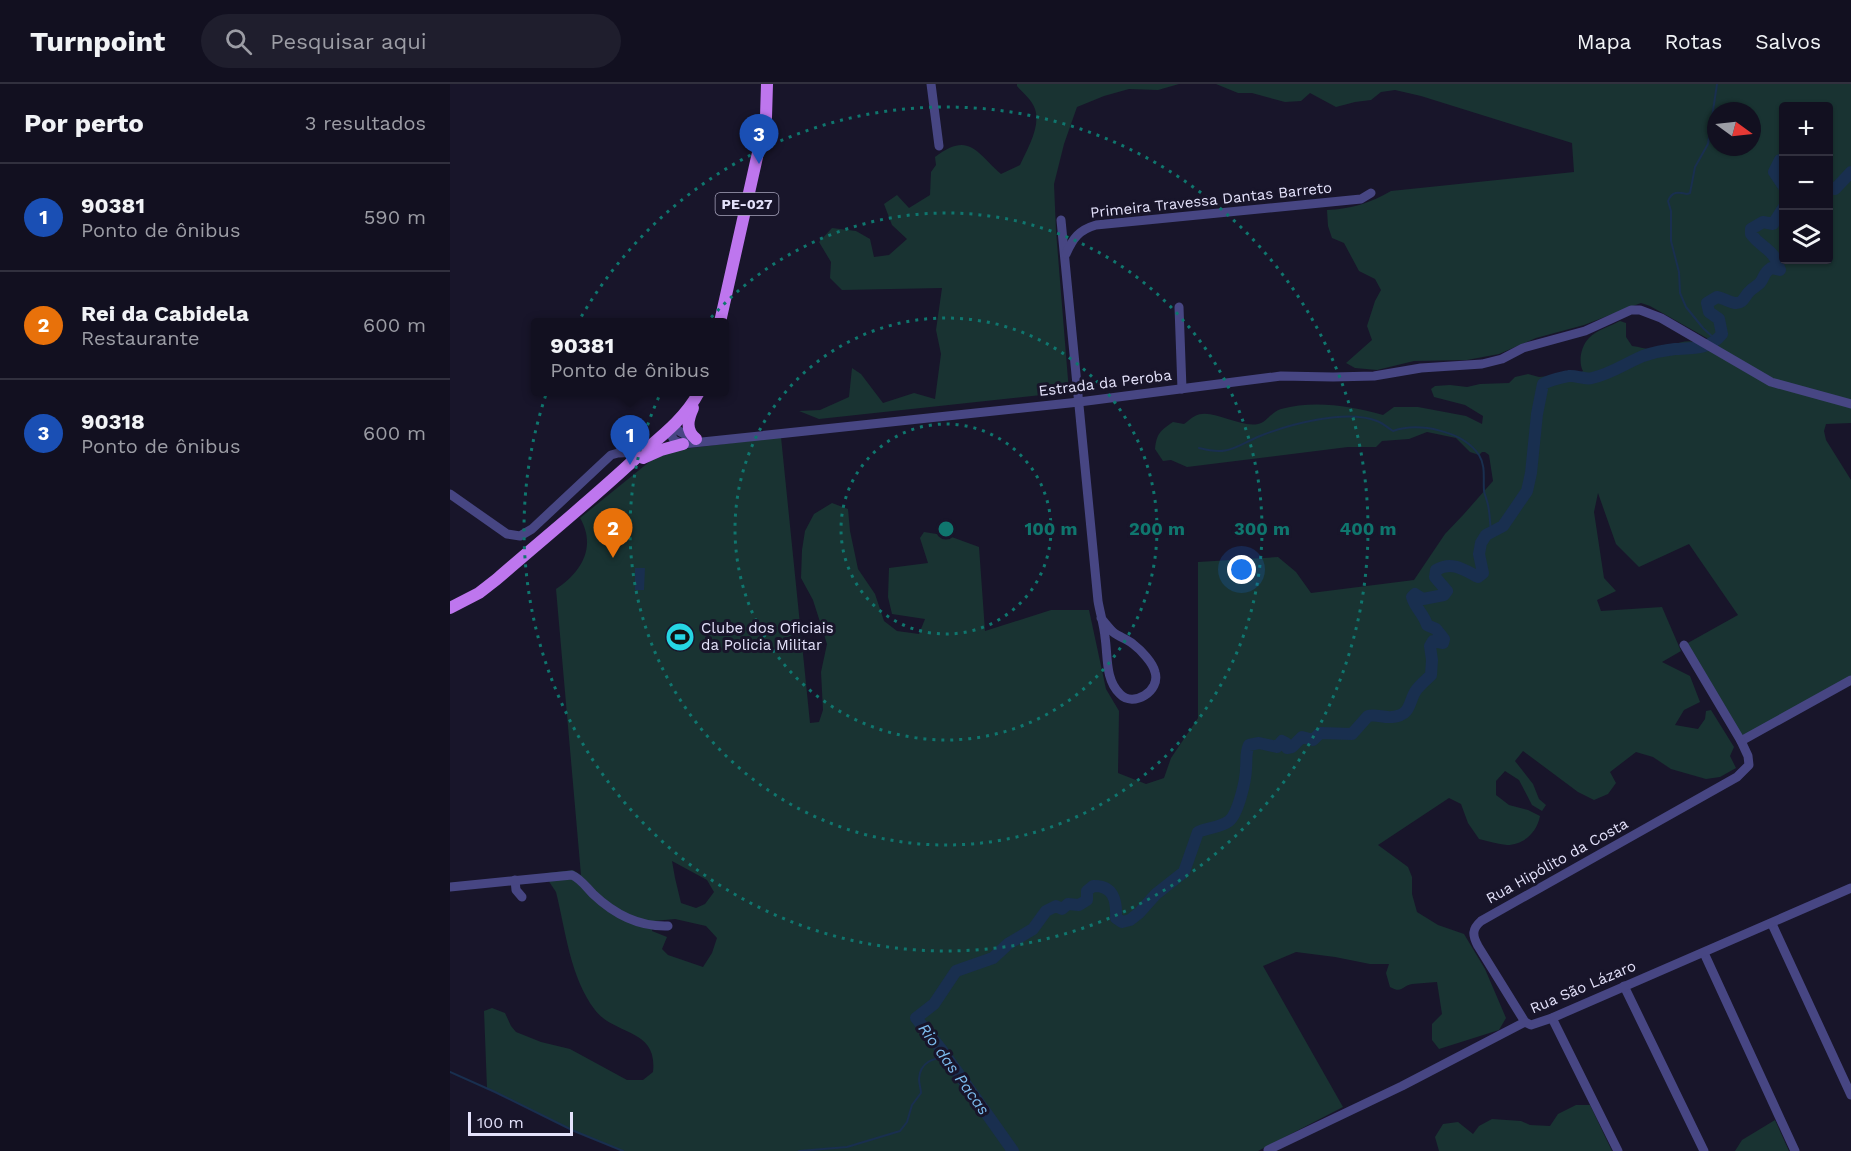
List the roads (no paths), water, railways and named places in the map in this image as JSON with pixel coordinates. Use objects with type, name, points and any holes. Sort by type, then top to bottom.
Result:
[{"type":"main road","name":"PE-027","points":[[721,318],[766,117],[767,84]]},
{"type":"main road","points":[[450,608],[479,593],[613,480],[670,429],[696,396]]},
{"type":"main road","points":[[696,439],[689,430],[688,420],[697,396]]},
{"type":"main road","points":[[613,480],[653,453],[683,444]]},
{"type":"street","points":[[931,84],[939,146]]},
{"type":"street","name":"Primeira Travessa Dantas Barreto","points":[[1066,254],[1076,235],[1096,225],[1361,199],[1371,193]]},
{"type":"street","points":[[1061,220],[1101,618],[1105,634],[1108,670],[1120,695],[1129,700],[1144,697],[1155,686],[1156,673],[1148,660],[1133,644],[1113,633],[1101,618]]},
{"type":"street","points":[[1179,307],[1182,389]]},
{"type":"street","name":"Estrada da Peroba","points":[[683,444],[1079,402],[1281,375],[1374,376],[1412,369],[1482,364],[1502,359],[1523,348],[1585,331],[1631,310],[1647,311],[1661,318],[1771,381],[1851,404]]},
{"type":"street","points":[[670,429],[710,442]]},
{"type":"street","points":[[670,429],[674,440],[683,444]]},
{"type":"street","points":[[450,495],[507,534],[520,536],[532,529],[611,455],[643,452]]},
{"type":"street","points":[[1684,645],[1741,741],[1851,680]]},
{"type":"street","name":"Rua Hipólito da Costa","points":[[1525,1022],[1474,939],[1473,931],[1476,925],[1737,777],[1749,765],[1748,756],[1741,741]]},
{"type":"street","points":[[450,887],[568,874],[577,877],[605,905],[618,913],[645,925],[668,926]]},
{"type":"street","points":[[515,880],[516,890],[522,897]]},
{"type":"street","name":"Rua São Lázaro","points":[[1270,1149],[1401,1086],[1525,1022],[1531,1025],[1552,1018],[1850,892]]},
{"type":"street","points":[[1772,924],[1851,1095]]},
{"type":"street","points":[[1704,952],[1795,1151]]},
{"type":"street","points":[[1624,986],[1704,1151]]},
{"type":"street","points":[[1552,1018],[1618,1151]]},
{"type":"water","points":[[635,568],[645,568],[644,590],[635,590]]},
{"type":"waterway","points":[[1716,340],[1686,307],[1680,293],[1679,272],[1671,241],[1671,211],[1668,201],[1671,195],[1676,193],[1690,193],[1695,167],[1708,144],[1717,84]]},
{"type":"waterway","name":"Rio das Pacas","points":[[1779,162],[1774,172],[1779,180]]},
{"type":"waterway","name":"Rio das Pacas","points":[[1833,189],[1851,172]]},
{"type":"waterway","name":"Rio das Pacas","points":[[1013,1151],[941,1049],[916,1018],[934,1004],[956,971],[993,958],[1008,944],[1033,929],[1046,911],[1056,906],[1062,909],[1068,904],[1079,905],[1087,900],[1087,891],[1093,886],[1100,886],[1109,891],[1116,905],[1116,918],[1122,922],[1130,920],[1139,913],[1156,894],[1184,872],[1198,832],[1222,825],[1232,817],[1243,788],[1249,745],[1259,743],[1277,747],[1282,741],[1286,743],[1287,748],[1292,747],[1302,737],[1313,740],[1320,733],[1352,734],[1368,716],[1392,717],[1404,713],[1414,693],[1431,675],[1430,646],[1433,641],[1443,643],[1444,639],[1436,629],[1427,625],[1412,597],[1415,594],[1423,599],[1444,595],[1447,591],[1435,577],[1436,570],[1442,567],[1457,567],[1478,577],[1483,573],[1479,554],[1481,543],[1486,535],[1503,526],[1527,491],[1543,384],[1569,376],[1592,378],[1647,355],[1671,349],[1706,346],[1712,343],[1722,334],[1719,319],[1709,312],[1707,303],[1717,297],[1738,303],[1760,283],[1768,270],[1771,268],[1780,270],[1771,253],[1751,234],[1751,229],[1763,222],[1773,224],[1782,210]]},
{"type":"waterway","points":[[1199,448],[1225,451],[1287,427],[1334,417],[1364,418],[1379,422],[1393,431],[1404,428],[1427,428],[1452,434],[1472,447],[1481,459],[1491,533]]},
{"type":"waterway","points":[[799,1151],[847,1147],[900,1131],[907,1122],[912,1105],[921,1093],[919,1079],[922,1069],[932,1060],[947,1057]]},
{"type":"waterway","points":[[450,1072],[574,1131],[623,1151]]},
{"type":"place","name":"90318","points":[[759,164]]},
{"type":"place","name":"90381","points":[[630,465]]},
{"type":"place","name":"Rei da Cabidela","points":[[613,558]]},
{"type":"place","name":"Clube dos Oficiais da Policia Militar","points":[[680,637]]}]
